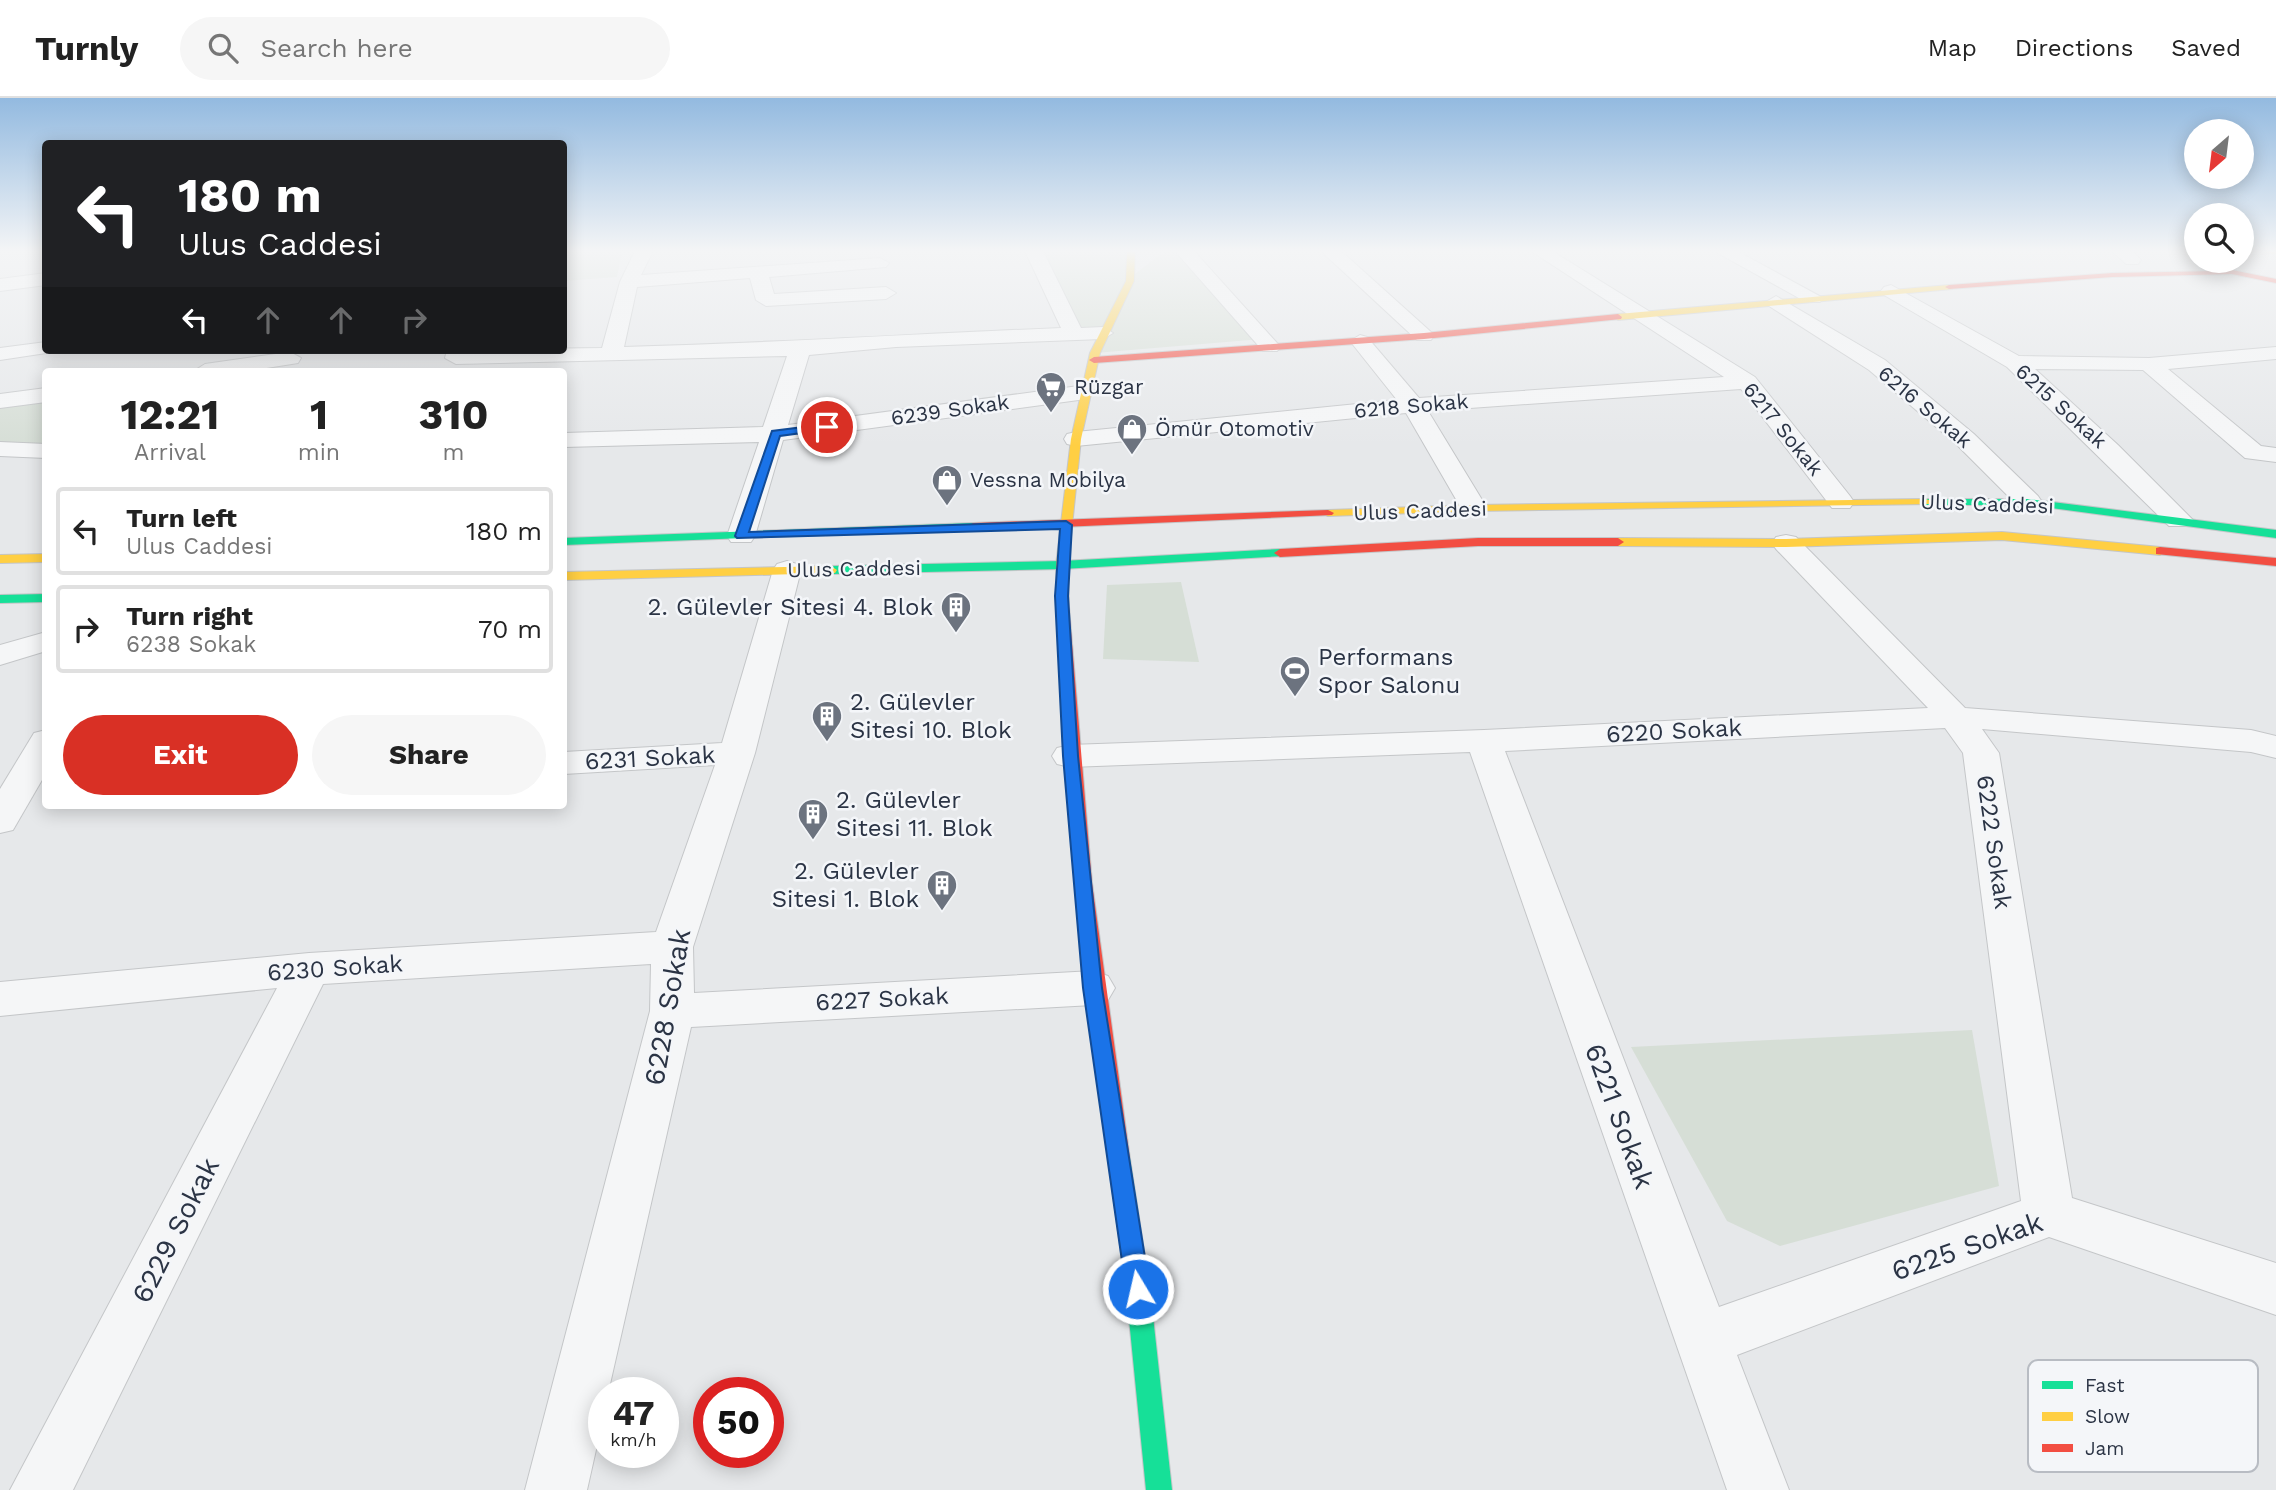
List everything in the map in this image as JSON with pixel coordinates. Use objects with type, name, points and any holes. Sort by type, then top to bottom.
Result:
[{"type":"main road","points":[[1113,316],[1097,349],[1076,439],[1062,565],[1070,756],[1093,988],[1138,1289],[1159,1490]]},
{"type":"main road","points":[[1266,343],[1565,316]]},
{"type":"main road","points":[[1097,349],[1360,341],[1419,331]]},
{"type":"main road","name":"Ulus Caddesi","points":[[567,542],[1474,508],[1841,502],[2029,502],[2276,534]]},
{"type":"main road","name":"Ulus Caddesi","points":[[567,576],[1062,565],[1478,542],[1786,543],[2002,536],[2276,562]]},
{"type":"main road","points":[[0,559],[42,558]]},
{"type":"main road","points":[[0,599],[42,598]]},
{"type":"street","points":[[612,352],[621,316]]},
{"type":"street","points":[[891,316],[896,341]]},
{"type":"street","points":[[1065,316],[1073,334],[1097,349]]},
{"type":"street","points":[[1242,316],[1266,343]]},
{"type":"street","points":[[1402,316],[1419,331]]},
{"type":"street","name":"6217 Sokak","points":[[1644,316],[1747,382],[1841,502]]},
{"type":"street","name":"6216 Sokak","points":[[1811,316],[1877,365],[1965,439],[2029,502]]},
{"type":"street","name":"6215 Sokak","points":[[1935,316],[2015,362],[2179,520]]},
{"type":"street","points":[[567,353],[800,349],[896,341],[1073,334]]},
{"type":"street","points":[[1360,341],[1413,405],[1474,508]]},
{"type":"street","points":[[0,355],[42,349]]},
{"type":"street","points":[[741,536],[776,434],[800,349]]},
{"type":"street","points":[[2015,362],[2149,364],[2276,353]]},
{"type":"street","points":[[228,368],[289,360]]},
{"type":"street","points":[[2149,364],[2254,453],[2276,455]]},
{"type":"street","name":"6218 Sokak","points":[[1076,439],[1413,405],[1747,382]]},
{"type":"street","name":"6239 Sokak","points":[[567,440],[776,434],[1086,392]]},
{"type":"street","points":[[0,401],[42,396]]},
{"type":"street","points":[[0,449],[42,451]]},
{"type":"street","name":"6222 Sokak","points":[[1786,543],[1955,716],[1981,753],[2049,1214]]},
{"type":"street","name":"6228 Sokak","points":[[556,1490],[672,1011],[672,947],[737,754],[787,570]]},
{"type":"street","points":[[0,655],[42,642]]},
{"type":"street","name":"6220 Sokak","points":[[1070,756],[1484,741],[1955,716],[2251,741],[2276,747]]},
{"type":"street","name":"6221 Sokak","points":[[1484,741],[1701,1341],[1758,1490]]},
{"type":"street","points":[[15,800],[42,749]]},
{"type":"street","name":"6231 Sokak","points":[[567,763],[737,754]]},
{"type":"street","name":"6230 Sokak","points":[[0,999],[309,969],[672,947]]},
{"type":"street","name":"6229 Sokak","points":[[41,1490],[309,969]]},
{"type":"street","name":"6227 Sokak","points":[[672,1011],[1093,988]]},
{"type":"street","name":"6225 Sokak","points":[[1701,1341],[2049,1214],[2276,1289]]},
{"type":"shaded area","points":[[1065,316],[1242,316],[1262,339],[1095,353],[1104,331],[1074,334]]},
{"type":"shaded area","points":[[42,398],[42,444],[0,442],[0,404]]},
{"type":"shaded area","points":[[1181,582],[1199,662],[1103,659],[1107,585]]},
{"type":"shaded area","points":[[1972,1030],[1999,1186],[1780,1246],[1727,1221],[1631,1047]]},
{"type":"traffic: fast","points":[[1925,502],[2029,502],[2276,534]]},
{"type":"traffic: fast","points":[[567,542],[973,527]]},
{"type":"traffic: fast","points":[[831,570],[1062,565],[1280,553]]},
{"type":"traffic: fast","points":[[0,599],[42,598]]},
{"type":"traffic: fast","points":[[1119,1159],[1138,1289],[1159,1490]]},
{"type":"traffic: slow","points":[[1063,607],[1062,565],[1076,439],[1095,353],[1113,316]]},
{"type":"traffic: slow","points":[[1618,317],[1629,316]]},
{"type":"traffic: slow","points":[[1328,513],[1474,508],[1925,502]]},
{"type":"traffic: slow","points":[[1618,542],[1786,543],[2002,536],[2160,551]]},
{"type":"traffic: slow","points":[[0,559],[42,558]]},
{"type":"traffic: slow","points":[[567,576],[831,570]]},
{"type":"traffic: jam","points":[[1094,360],[1424,336],[1618,317]]},
{"type":"traffic: jam","points":[[973,527],[1328,513]]},
{"type":"traffic: jam","points":[[1280,553],[1478,542],[1618,542]]},
{"type":"traffic: jam","points":[[2160,551],[2276,562]]},
{"type":"traffic: jam","points":[[1063,607],[1084,883],[1119,1159]]},
{"type":"place","name":"Rüzgar","points":[[1051,414]]},
{"type":"place","name":"Ömür Otomotiv","points":[[1132,456]]},
{"type":"place","name":"Vessna Mobilya","points":[[947,507]]},
{"type":"place","name":"2. Gülevler Sitesi 4. Blok","points":[[956,634]]},
{"type":"place","name":"Performans Spor Salonu","points":[[1295,698]]},
{"type":"place","name":"2. Gülevler Sitesi 10. Blok","points":[[827,743]]},
{"type":"place","name":"2. Gülevler Sitesi 11. Blok","points":[[813,841]]},
{"type":"place","name":"2. Gülevler Sitesi 1. Blok","points":[[942,912]]},
{"type":"route","points":[[827,427],[776,434],[741,536],[1066,525],[1062,596],[1070,756],[1093,988],[1138,1289]]}]
